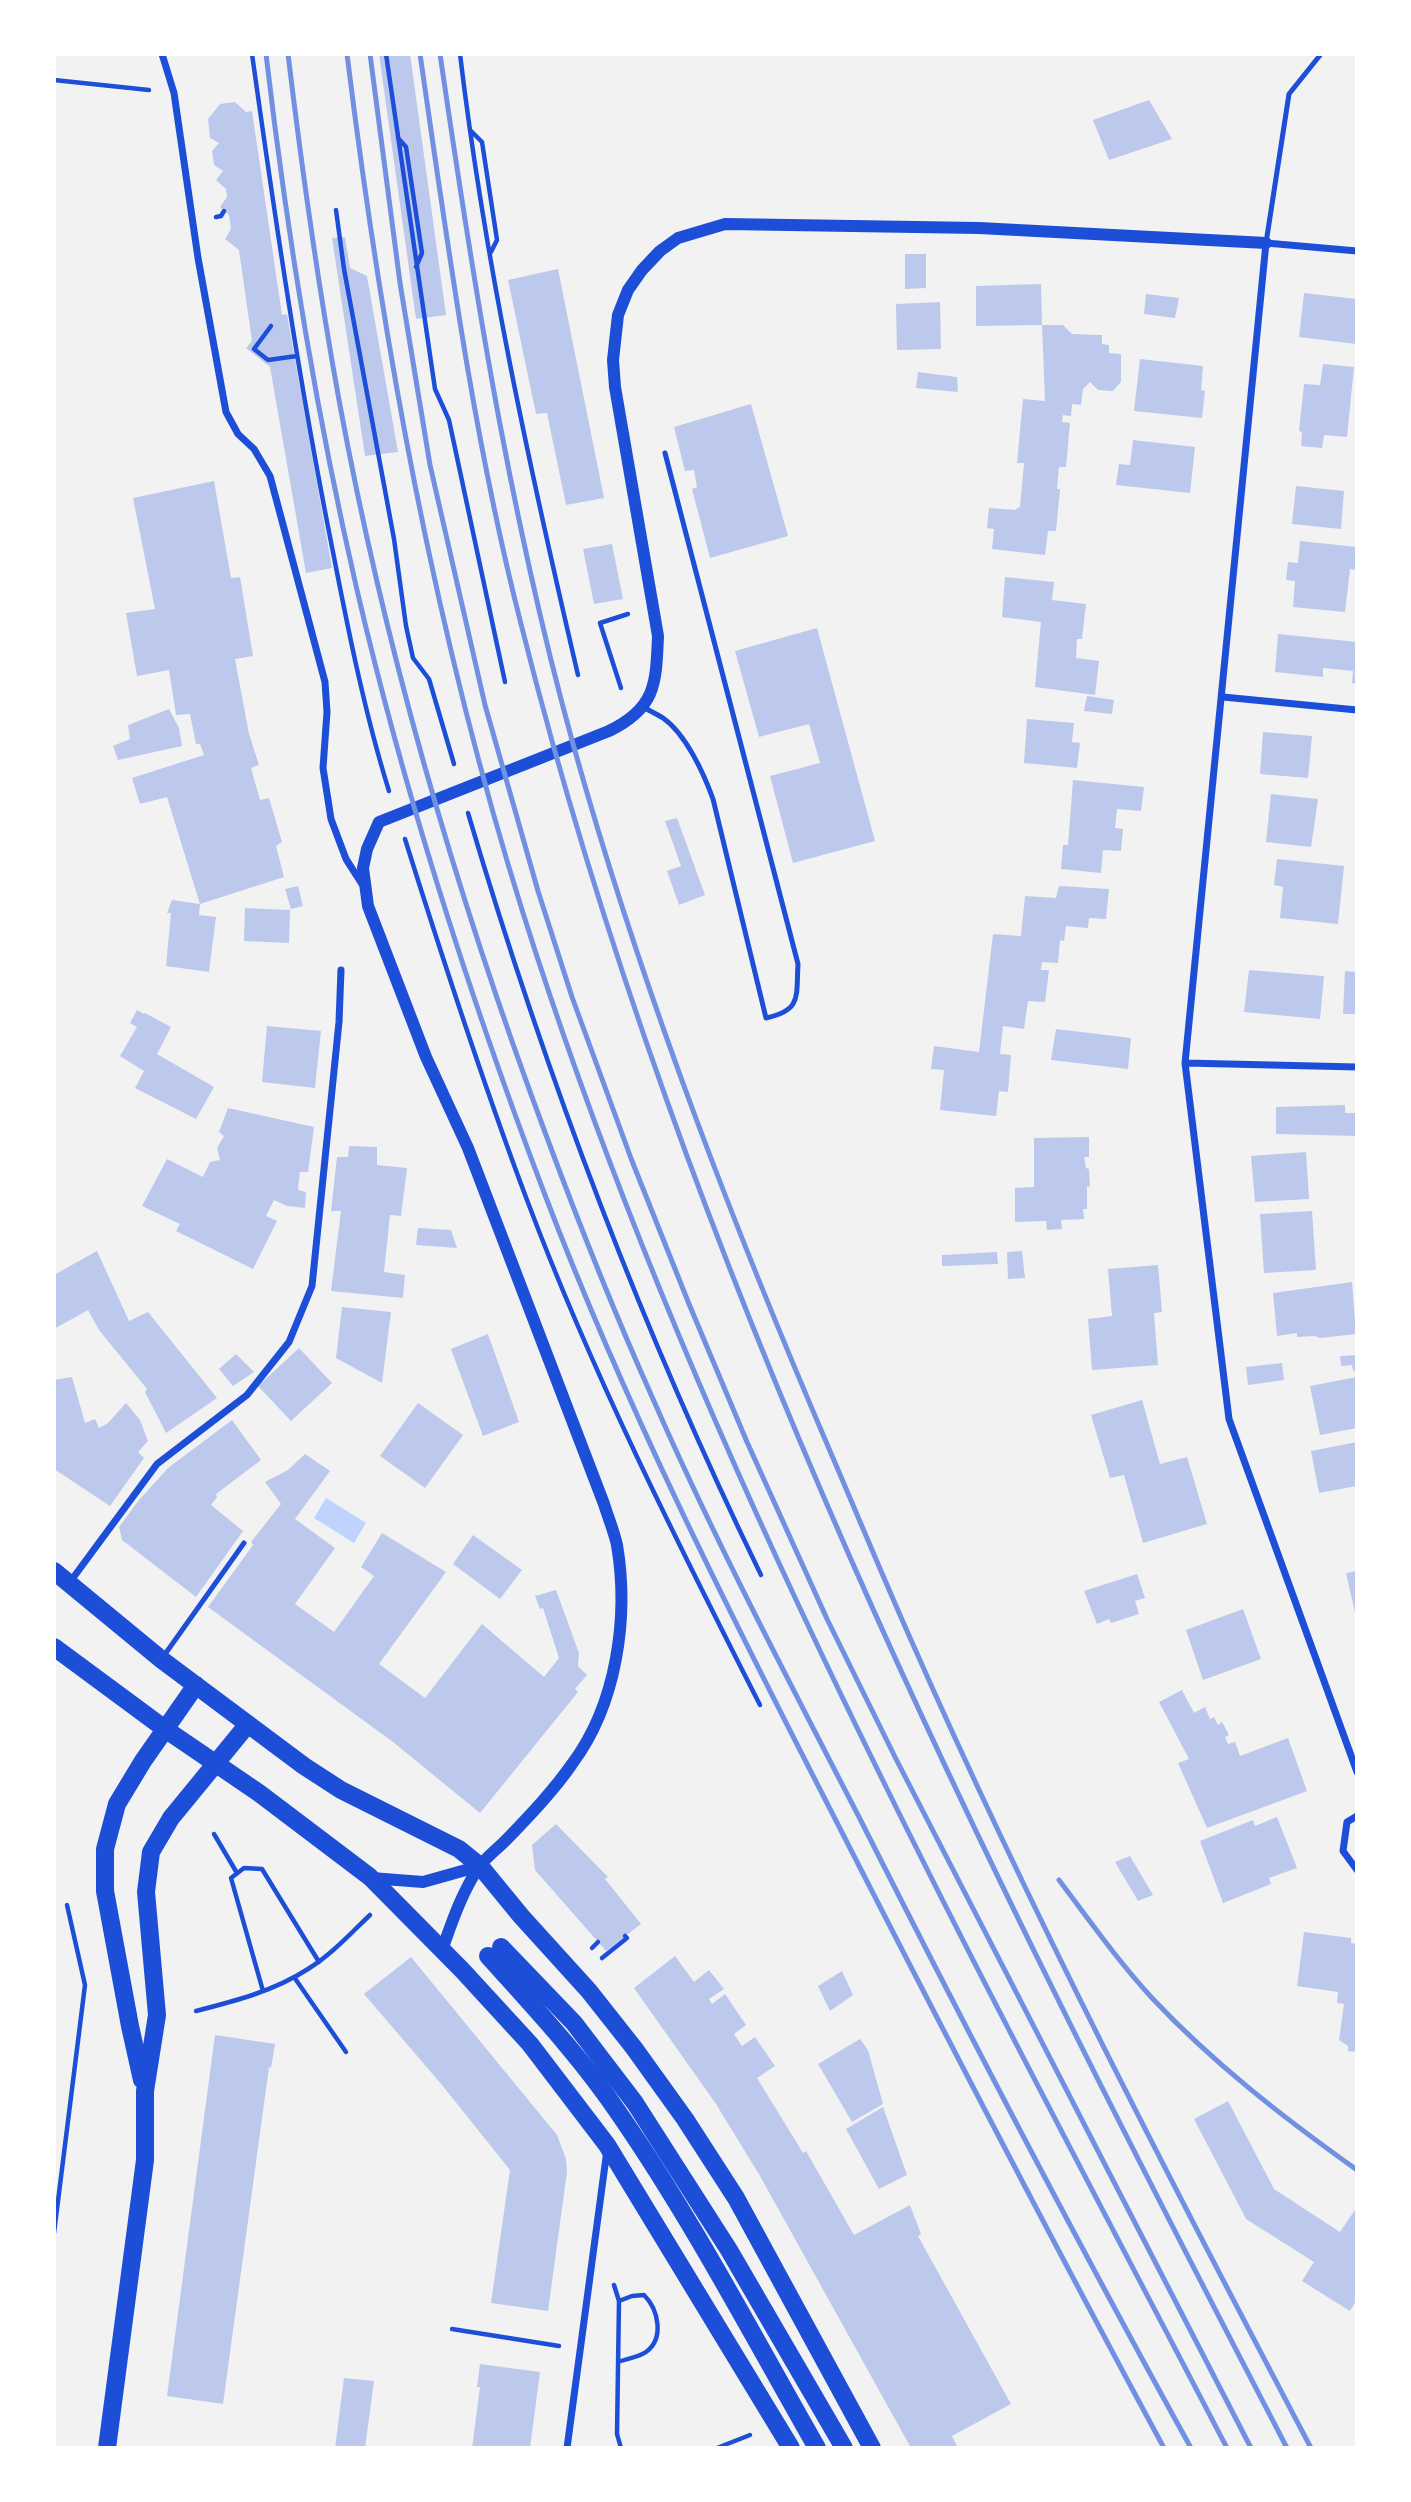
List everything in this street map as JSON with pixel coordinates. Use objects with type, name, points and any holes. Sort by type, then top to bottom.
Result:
[{"type":"main road","points":[[54,1571],[162,1660],[341,1790],[459,1849],[480,1866],[520,1916],[589,1992],[634,2048],[685,2119],[728,2187],[872,2448]]},
{"type":"main road","points":[[54,1647],[165,1729],[259,1793],[370,1878],[530,2044],[607,2145],[791,2448]]},
{"type":"main road","points":[[145,2091],[105,1891],[105,1849],[117,1804],[196,1685]]},
{"type":"main road","points":[[107,2448],[145,2160],[145,2091],[157,2015],[146,1892],[151,1852],[171,1818],[248,1724]]},
{"type":"main road","points":[[817,2448],[691,2226],[620,2114],[494,1951],[574,2023],[635,2103],[729,2250],[844,2448]]},
{"type":"main road","points":[[775,2327],[782,2283]]},
{"type":"street","points":[[163,54],[174,93],[198,258],[226,412],[237,434],[254,449],[270,476],[325,682],[327,712],[324,768],[331,819],[345,859],[366,891]]},
{"type":"street","points":[[442,1950],[453,1917],[480,1866],[574,1763],[604,1706],[620,1632],[621,1590],[616,1544],[604,1504],[467,1148],[426,1057],[368,906],[363,868],[367,849],[379,822],[609,731],[629,721],[643,707],[652,692],[657,666],[658,636],[615,387],[613,360],[618,315],[628,290],[660,251],[678,238],[725,224],[979,228],[1266,243],[1357,251]]},
{"type":"street","points":[[1266,243],[1185,1063],[1229,1419],[1357,1772]]},
{"type":"street","points":[[1223,697],[1357,710]]},
{"type":"street","points":[[69,1582],[157,1464],[247,1395],[289,1342],[312,1286],[339,1022],[341,970]]},
{"type":"street","points":[[1185,1063],[1357,1067]]},
{"type":"street","points":[[1357,1816],[1347,1822],[1343,1851],[1357,1870]]},
{"type":"street","points":[[370,1878],[422,1882],[480,1866]]},
{"type":"street","points":[[567,2448],[607,2145]]},
{"type":"lane","points":[[1266,243],[1289,94],[1321,54]]},
{"type":"lane","points":[[643,707],[665,719],[687,745],[704,773],[713,799],[766,1018],[784,1014],[796,1001],[798,964],[665,453]]},
{"type":"lane","points":[[162,1660],[244,1543]]},
{"type":"path","points":[[252,54],[283,275],[319,484],[347,622],[393,804]]},
{"type":"path","points":[[386,54],[397,136],[406,147],[422,253],[416,268],[435,389],[449,421],[505,682]]},
{"type":"path","points":[[460,54],[505,341],[534,485],[578,675]]},
{"type":"path","points":[[54,80],[174,93]]},
{"type":"path","points":[[471,130],[482,142],[497,240],[491,252]]},
{"type":"path","points":[[336,210],[344,269],[394,539],[406,626],[413,658],[429,679],[455,769]]},
{"type":"path","points":[[215,217],[221,216],[224,211]]},
{"type":"path","points":[[271,326],[254,349],[268,360],[297,356]]},
{"type":"path","points":[[621,688],[600,623],[633,613]]},
{"type":"path","points":[[467,808],[493,898],[571,1129],[653,1334],[761,1575]]},
{"type":"path","points":[[401,830],[463,1022],[532,1214],[603,1382],[684,1557],[760,1705]]},
{"type":"path","points":[[214,1834],[237,1873]]},
{"type":"path","points":[[262,1992],[231,1878],[244,1868],[262,1869],[319,1962]]},
{"type":"path","points":[[54,2233],[85,1985],[67,1905]]},
{"type":"path","points":[[196,2011],[262,1992],[293,1977],[319,1962],[375,1910]]},
{"type":"path","points":[[602,1958],[627,1938],[625,1937]]},
{"type":"path","points":[[593,1948],[598,1942]]},
{"type":"path","points":[[293,1977],[346,2052]]},
{"type":"path","points":[[611,2276],[619,2301],[617,2434],[621,2448]]},
{"type":"path","points":[[618,2362],[647,2351],[655,2339],[658,2326],[656,2311],[644,2295],[619,2301]]},
{"type":"path","points":[[452,2329],[580,2350]]},
{"type":"water","points":[[326,1498],[366,1523],[354,1543],[314,1518]]},
{"type":"building","points":[[379,54],[410,54],[446,315],[416,319]]},
{"type":"building","points":[[1149,100],[1172,139],[1109,160],[1093,120]]},
{"type":"building","points":[[235,102],[246,112],[252,111],[282,315],[287,314],[332,568],[306,573],[270,367],[246,348],[252,341],[239,250],[225,239],[231,229],[229,215],[220,207],[227,197],[226,189],[216,180],[223,171],[214,165],[212,151],[219,143],[210,138],[208,119],[220,104]]},
{"type":"building","points":[[345,237],[350,268],[367,276],[398,452],[365,456],[332,238]]},
{"type":"building","points":[[905,254],[926,254],[926,288],[905,289]]},
{"type":"building","points":[[558,269],[604,498],[566,505],[547,413],[536,414],[508,280]]},
{"type":"building","points":[[1041,284],[1042,325],[976,326],[976,286]]},
{"type":"building","points":[[1304,293],[1357,299],[1356,344],[1299,337]]},
{"type":"building","points":[[1146,294],[1179,298],[1175,318],[1144,314]]},
{"type":"building","points":[[940,302],[941,349],[897,350],[896,304]]},
{"type":"building","points":[[1042,325],[1063,325],[1072,334],[1102,335],[1102,344],[1109,345],[1109,353],[1121,354],[1121,382],[1113,391],[1098,390],[1090,382],[1083,389],[1081,405],[1072,404],[1071,416],[1063,415],[1062,422],[1070,423],[1066,467],[1059,467],[1056,531],[1048,531],[1045,555],[992,549],[994,529],[987,528],[989,508],[1016,510],[1020,507],[1024,463],[1017,463],[1023,399],[1045,401]]},
{"type":"building","points":[[1140,359],[1203,366],[1201,390],[1205,391],[1202,418],[1134,411]]},
{"type":"building","points":[[1323,364],[1354,367],[1347,437],[1324,435],[1322,448],[1301,446],[1302,432],[1299,431],[1304,384],[1320,385]]},
{"type":"building","points":[[918,372],[957,377],[958,392],[916,388]]},
{"type":"building","points":[[751,404],[788,536],[710,558],[692,489],[697,487],[694,470],[685,471],[674,427]]},
{"type":"building","points":[[1133,440],[1195,447],[1190,493],[1116,485],[1119,464],[1130,465]]},
{"type":"building","points":[[214,481],[231,578],[240,577],[253,656],[235,659],[249,734],[259,765],[251,768],[260,800],[269,798],[282,842],[276,846],[284,877],[200,904],[167,797],[140,804],[132,778],[204,755],[200,744],[196,744],[190,714],[176,715],[169,670],[137,676],[126,613],[155,609],[133,498]]},
{"type":"building","points":[[1296,486],[1344,491],[1341,529],[1292,524]]},
{"type":"building","points":[[1300,541],[1357,547],[1357,570],[1350,569],[1345,612],[1293,607],[1295,581],[1286,580],[1288,562],[1298,563]]},
{"type":"building","points":[[612,544],[623,599],[594,604],[583,549]]},
{"type":"building","points":[[1005,577],[1054,582],[1052,600],[1086,604],[1082,639],[1077,639],[1076,658],[1099,661],[1095,695],[1035,687],[1041,622],[1002,617]]},
{"type":"building","points":[[817,628],[875,841],[793,863],[770,776],[820,763],[809,724],[759,737],[735,651]]},
{"type":"building","points":[[1278,634],[1357,642],[1357,684],[1352,683],[1353,671],[1323,668],[1323,677],[1275,672]]},
{"type":"building","points":[[1087,696],[1114,700],[1112,714],[1084,711]]},
{"type":"building","points":[[169,709],[179,728],[182,746],[118,760],[113,746],[130,739],[128,725]]},
{"type":"building","points":[[1027,719],[1074,723],[1072,742],[1080,743],[1077,768],[1024,763]]},
{"type":"building","points":[[1263,732],[1312,736],[1308,778],[1260,774]]},
{"type":"building","points":[[1073,780],[1144,787],[1141,811],[1117,809],[1115,828],[1123,829],[1121,851],[1103,850],[1101,873],[1061,869],[1063,845],[1068,845]]},
{"type":"building","points":[[1271,794],[1318,799],[1311,847],[1266,842]]},
{"type":"building","points":[[677,818],[705,895],[679,905],[667,871],[681,866],[665,821]]},
{"type":"building","points":[[1277,859],[1344,866],[1338,924],[1280,918],[1283,887],[1274,885]]},
{"type":"building","points":[[298,886],[303,906],[291,909],[285,889]]},
{"type":"building","points":[[1059,886],[1109,889],[1106,919],[1089,918],[1088,928],[1066,926],[1064,941],[1060,940],[1058,963],[1042,962],[1041,970],[1049,970],[1045,1002],[1028,1001],[1024,1029],[1003,1026],[1000,1054],[1011,1055],[1008,1092],[999,1091],[996,1116],[940,1110],[944,1070],[931,1069],[934,1046],[979,1052],[993,934],[1021,936],[1025,896],[1056,898]]},
{"type":"building","points":[[172,900],[200,904],[199,915],[216,917],[209,972],[166,966],[171,913],[167,913]]},
{"type":"building","points":[[245,908],[290,910],[289,943],[244,941]]},
{"type":"building","points":[[1249,970],[1324,976],[1320,1019],[1244,1012]]},
{"type":"building","points":[[1345,971],[1357,972],[1357,1014],[1343,1014]]},
{"type":"building","points":[[137,1010],[171,1027],[157,1054],[214,1087],[196,1119],[135,1088],[144,1071],[120,1056],[137,1027],[130,1023]]},
{"type":"building","points":[[267,1026],[321,1031],[315,1088],[262,1082]]},
{"type":"building","points":[[1056,1029],[1131,1038],[1128,1069],[1051,1060]]},
{"type":"building","points":[[1345,1105],[1345,1113],[1357,1113],[1357,1136],[1276,1134],[1276,1107]]},
{"type":"building","points":[[228,1108],[314,1127],[308,1172],[300,1172],[298,1190],[306,1192],[305,1208],[287,1206],[274,1200],[266,1216],[277,1221],[253,1269],[176,1231],[180,1224],[142,1206],[167,1159],[203,1177],[210,1162],[220,1160],[217,1148],[224,1136],[219,1132]]},
{"type":"building","points":[[1089,1137],[1089,1157],[1084,1157],[1086,1168],[1089,1169],[1090,1187],[1087,1186],[1084,1219],[1061,1220],[1062,1229],[1047,1230],[1046,1221],[1015,1222],[1015,1188],[1034,1187],[1034,1138]]},
{"type":"building","points":[[349,1146],[377,1147],[377,1165],[407,1168],[401,1216],[390,1215],[384,1272],[405,1275],[403,1298],[331,1291],[341,1211],[331,1211],[337,1157],[348,1157]]},
{"type":"building","points":[[1306,1152],[1309,1199],[1255,1202],[1251,1156]]},
{"type":"building","points":[[1312,1211],[1316,1270],[1264,1273],[1260,1214]]},
{"type":"building","points":[[418,1228],[451,1230],[457,1248],[416,1245]]},
{"type":"building","points":[[97,1251],[129,1321],[148,1312],[217,1398],[166,1433],[145,1392],[147,1389],[99,1330],[88,1310],[54,1329],[54,1275]]},
{"type":"building","points":[[1022,1251],[1025,1278],[1008,1279],[1007,1252]]},
{"type":"building","points":[[997,1252],[998,1264],[942,1266],[942,1255]]},
{"type":"building","points":[[1158,1265],[1162,1312],[1154,1313],[1158,1365],[1092,1370],[1088,1319],[1112,1316],[1108,1269]]},
{"type":"building","points":[[1352,1282],[1356,1334],[1320,1338],[1297,1337],[1297,1333],[1277,1336],[1273,1293]]},
{"type":"building","points":[[342,1307],[391,1312],[382,1383],[336,1358]]},
{"type":"building","points":[[488,1334],[519,1422],[483,1436],[451,1349]]},
{"type":"building","points":[[299,1348],[332,1383],[291,1421],[258,1386]]},
{"type":"building","points":[[236,1354],[254,1372],[233,1386],[219,1369]]},
{"type":"building","points":[[1357,1355],[1357,1370],[1353,1371],[1352,1365],[1341,1366],[1340,1356]]},
{"type":"building","points":[[1282,1363],[1284,1380],[1248,1385],[1246,1367]]},
{"type":"building","points":[[72,1377],[85,1423],[95,1419],[99,1428],[108,1423],[126,1403],[140,1420],[148,1441],[138,1452],[144,1458],[110,1506],[54,1469],[54,1380]]},
{"type":"building","points":[[1357,1377],[1357,1428],[1320,1435],[1310,1386]]},
{"type":"building","points":[[1142,1400],[1160,1464],[1187,1457],[1207,1524],[1143,1543],[1124,1475],[1110,1478],[1091,1415]]},
{"type":"building","points":[[418,1403],[463,1435],[425,1488],[380,1456]]},
{"type":"building","points":[[232,1420],[261,1460],[216,1494],[217,1497],[211,1505],[243,1531],[196,1597],[122,1540],[119,1527],[168,1468]]},
{"type":"building","points":[[1357,1442],[1357,1486],[1319,1493],[1311,1451]]},
{"type":"building","points":[[305,1454],[330,1471],[295,1519],[335,1548],[295,1604],[334,1632],[374,1576],[361,1567],[382,1533],[446,1572],[379,1664],[425,1698],[482,1624],[544,1677],[559,1658],[543,1608],[540,1609],[535,1596],[556,1590],[579,1653],[578,1666],[587,1675],[575,1689],[578,1692],[480,1813],[393,1742],[208,1607],[253,1545],[251,1542],[281,1504],[265,1482],[288,1470]]},
{"type":"building","points":[[473,1535],[522,1570],[500,1599],[453,1564]]},
{"type":"building","points":[[1357,1571],[1357,1617],[1356,1617],[1346,1573]]},
{"type":"building","points":[[1137,1574],[1145,1598],[1135,1601],[1139,1614],[1111,1623],[1109,1619],[1097,1624],[1084,1591]]},
{"type":"building","points":[[1243,1609],[1261,1659],[1203,1680],[1186,1630]]},
{"type":"building","points":[[1182,1690],[1194,1713],[1205,1707],[1210,1719],[1214,1717],[1218,1725],[1222,1722],[1229,1735],[1225,1737],[1228,1744],[1235,1742],[1240,1756],[1288,1738],[1307,1791],[1207,1828],[1178,1763],[1189,1759],[1159,1702]]},
{"type":"building","points":[[1277,1817],[1297,1868],[1269,1878],[1271,1884],[1223,1903],[1200,1841],[1253,1820],[1255,1826]]},
{"type":"building","points":[[556,1824],[608,1877],[605,1879],[641,1924],[606,1951],[535,1870],[532,1845]]},
{"type":"building","points":[[1130,1856],[1153,1895],[1138,1901],[1115,1862]]},
{"type":"building","points":[[1304,1932],[1351,1938],[1351,1943],[1357,1944],[1357,2052],[1348,2051],[1348,2046],[1339,2040],[1344,2004],[1337,2003],[1338,1992],[1297,1986]]},
{"type":"building","points":[[675,1956],[694,1982],[709,1970],[724,1989],[709,1999],[712,2004],[725,1994],[746,2025],[734,2034],[742,2046],[755,2037],[775,2066],[757,2078],[803,2153],[806,2151],[854,2235],[910,2205],[921,2234],[918,2236],[1011,2404],[952,2436],[958,2448],[911,2448],[760,2176],[716,2104],[634,1988]]},
{"type":"building","points":[[411,1957],[557,2135],[566,2159],[567,2172],[548,2311],[491,2303],[510,2170],[364,1994]]},
{"type":"building","points":[[842,1971],[853,1995],[830,2011],[818,1986]]},
{"type":"building","points":[[215,2035],[275,2044],[271,2068],[269,2067],[223,2404],[167,2396]]},
{"type":"building","points":[[860,2039],[868,2050],[883,2104],[852,2122],[818,2064]]},
{"type":"building","points":[[1228,2101],[1274,2189],[1340,2232],[1357,2207],[1357,2299],[1350,2311],[1302,2281],[1314,2262],[1246,2219],[1194,2119]]},
{"type":"building","points":[[883,2107],[907,2175],[879,2189],[846,2129]]},
{"type":"building","points":[[480,2364],[540,2372],[530,2448],[472,2448],[480,2387],[477,2387]]},
{"type":"building","points":[[344,2378],[374,2381],[365,2448],[335,2448]]},
{"type":"railway","points":[[266,54],[304,323],[328,457],[357,590],[418,820],[465,971],[517,1121],[609,1351],[715,1580],[952,2047],[1164,2448]]},
{"type":"railway","points":[[288,54],[331,357],[378,587],[426,772],[454,864],[513,1045],[558,1168],[639,1366],[727,1557],[981,2055],[1191,2448]]},
{"type":"railway","points":[[347,54],[395,380],[438,595],[463,702],[523,913],[591,1113],[668,1310],[752,1504],[841,1695],[1031,2073],[1227,2448]]},
{"type":"railway","points":[[370,54],[400,283],[430,465],[485,705],[538,891],[572,997],[632,1161],[747,1442],[827,1619],[896,1759],[1251,2448]]},
{"type":"railway","points":[[420,54],[463,341],[504,554],[588,864],[666,1099],[754,1330],[850,1558],[953,1783],[1061,2006],[1287,2448]]},
{"type":"railway","points":[[440,54],[483,331],[538,606],[560,696],[611,871],[697,1122],[795,1369],[957,1743],[1104,2047],[1311,2448]]},
{"type":"railway","points":[[1059,1880],[1127,1970],[1175,2022],[1250,2089],[1357,2170]]}]
